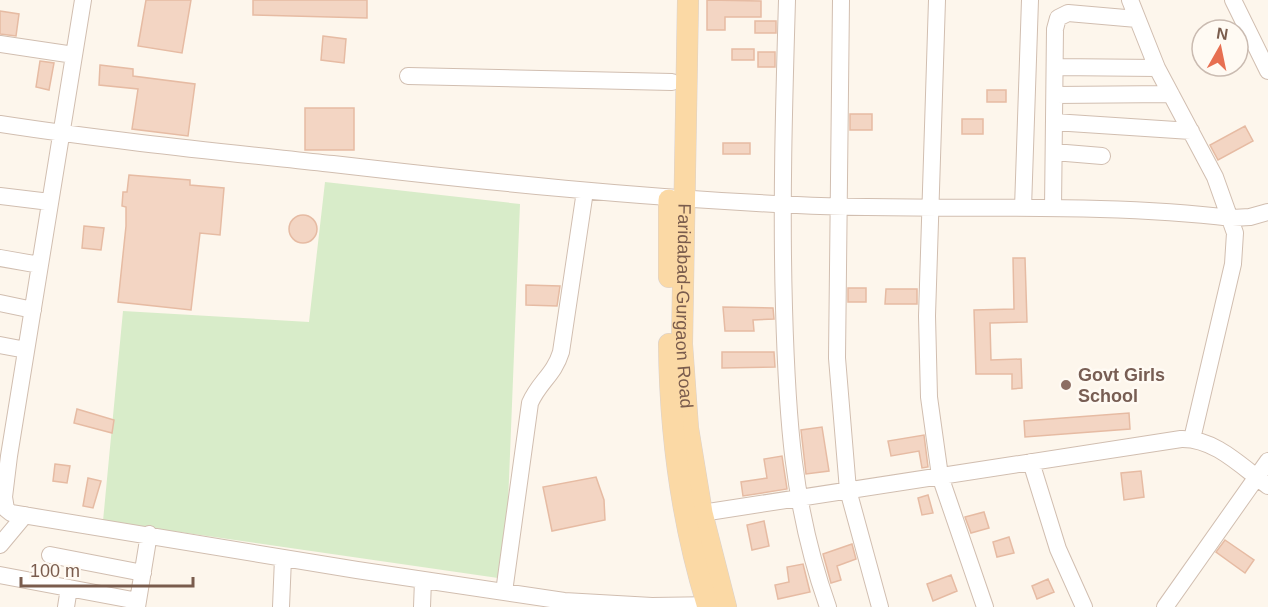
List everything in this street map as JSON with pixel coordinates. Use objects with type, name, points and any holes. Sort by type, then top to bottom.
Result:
[{"type":"main road","name":"Faridabad-Gurgaon Road","points":[[673,0],[653,81],[677,199],[682,344],[688,428],[717,606]]},
{"type":"main road","name":"Faridabad-Gurgaon Road","points":[[688,0],[669,372],[676,452],[717,606]]},
{"type":"street","points":[[787,0],[781,204],[788,410],[797,497],[810,554],[828,607]]},
{"type":"street","points":[[841,0],[837,358],[848,490],[880,607]]},
{"type":"street","points":[[937,0],[927,353],[929,397],[940,476],[985,607]]},
{"type":"street","points":[[1023,208],[1030,0]]},
{"type":"street","points":[[1130,0],[1157,68],[1215,177],[1232,218],[1236,242],[1233,264],[1192,439]]},
{"type":"street","points":[[1233,0],[1268,71]]},
{"type":"street","points":[[79,1],[74,55],[33,310],[26,350],[8,409],[4,455],[4,504],[12,514],[149,534],[423,580],[588,603],[717,606]]},
{"type":"street","points":[[1053,208],[1056,22],[1062,14],[1137,19]]},
{"type":"street","points":[[0,44],[74,55]]},
{"type":"street","points":[[1055,67],[1157,68]]},
{"type":"street","points":[[408,76],[653,81]]},
{"type":"street","points":[[1054,95],[1171,94]]},
{"type":"street","points":[[1054,122],[1191,131]]},
{"type":"street","points":[[0,124],[62,134],[677,199],[931,210],[1053,208],[1232,218],[1250,218],[1268,212]]},
{"type":"street","points":[[1054,152],[1102,156]]},
{"type":"street","points":[[504,592],[530,403],[538,388],[556,368],[561,352],[585,191]]},
{"type":"street","points":[[0,196],[50,202]]},
{"type":"street","points":[[0,258],[40,265]]},
{"type":"street","points":[[0,303],[33,310]]},
{"type":"street","points":[[0,345],[26,350]]},
{"type":"street","points":[[702,513],[1192,439],[1214,447],[1262,482]]},
{"type":"street","points":[[1165,607],[1262,482],[1268,461]]},
{"type":"street","points":[[1032,462],[1058,549],[1084,607]]},
{"type":"street","points":[[0,545],[12,514]]},
{"type":"street","points":[[0,574],[138,604],[149,534]]},
{"type":"street","points":[[50,555],[143,573]]},
{"type":"street","points":[[281,607],[283,558]]},
{"type":"street","points":[[422,607],[423,580]]},
{"type":"street","points":[[66,607],[69,588]]},
{"type":"green space","points":[[325,182],[520,204],[505,579],[103,521],[123,311],[309,322]]},
{"type":"building","points":[[146,0],[191,0],[182,53],[138,46]]},
{"type":"building","points":[[253,0],[367,0],[367,18],[253,15]]},
{"type":"building","points":[[707,0],[761,1],[761,17],[725,17],[725,30],[707,30]]},
{"type":"building","points":[[0,11],[19,14],[16,36],[0,34]]},
{"type":"building","points":[[755,21],[776,21],[776,33],[755,33]]},
{"type":"building","points":[[323,36],[346,39],[344,63],[321,60]]},
{"type":"building","points":[[732,49],[754,49],[754,60],[732,60]]},
{"type":"building","points":[[758,52],[775,52],[775,67],[758,67]]},
{"type":"building","points":[[40,61],[54,63],[49,90],[36,87]]},
{"type":"building","points":[[100,65],[133,69],[133,76],[195,84],[188,136],[132,129],[138,89],[99,85]]},
{"type":"building","points":[[987,90],[1006,90],[1006,102],[987,102]]},
{"type":"building","points":[[305,108],[354,108],[354,150],[305,150]]},
{"type":"building","points":[[850,114],[872,114],[872,130],[850,130]]},
{"type":"building","points":[[962,119],[983,119],[983,134],[962,134]]},
{"type":"building","points":[[1245,126],[1253,141],[1218,160],[1210,145]]},
{"type":"building","points":[[723,143],[750,143],[750,154],[723,154]]},
{"type":"building","points":[[129,175],[190,180],[190,185],[224,188],[220,235],[200,233],[191,310],[118,302],[126,226],[126,207],[122,206],[123,192],[127,192]]},
{"type":"building","points":[[303,215],[313,219],[317,229],[313,239],[303,243],[293,239],[289,229],[293,219]]},
{"type":"building","points":[[84,226],[104,228],[101,250],[82,248]]},
{"type":"building","points":[[1013,258],[1025,258],[1027,322],[990,323],[991,360],[1021,359],[1022,388],[1012,389],[1012,374],[976,374],[974,310],[1014,309]]},
{"type":"building","points":[[526,285],[560,286],[557,306],[526,305]]},
{"type":"building","points":[[848,288],[866,288],[866,302],[848,302]]},
{"type":"building","points":[[886,289],[917,289],[917,304],[885,304]]},
{"type":"building","points":[[723,307],[773,308],[774,319],[753,320],[754,331],[725,331]]},
{"type":"building","points":[[722,352],[774,352],[775,367],[722,368]]},
{"type":"building","points":[[77,409],[114,420],[112,433],[74,423]]},
{"type":"building","points":[[1129,413],[1130,429],[1025,437],[1024,421]]},
{"type":"building","points":[[822,427],[829,471],[806,474],[801,430]]},
{"type":"building","points":[[924,435],[928,467],[922,468],[919,451],[891,456],[888,441]]},
{"type":"building","points":[[782,456],[787,489],[743,496],[741,482],[767,478],[764,459]]},
{"type":"building","points":[[55,464],[70,466],[67,483],[53,481]]},
{"type":"building","points":[[1141,471],[1144,497],[1124,500],[1121,473]]},
{"type":"building","points":[[596,477],[604,500],[605,520],[552,531],[543,487]]},
{"type":"building","points":[[88,478],[101,481],[93,508],[83,506]]},
{"type":"building","points":[[928,495],[933,513],[922,515],[918,498]]},
{"type":"building","points":[[984,512],[989,528],[971,533],[965,517]]},
{"type":"building","points":[[764,521],[769,546],[752,550],[747,525]]},
{"type":"building","points":[[1009,537],[1014,553],[997,557],[993,542]]},
{"type":"building","points":[[1225,540],[1254,560],[1245,573],[1216,552]]},
{"type":"building","points":[[852,544],[856,559],[837,566],[841,580],[831,583],[823,554]]},
{"type":"building","points":[[803,564],[810,592],[778,599],[775,585],[789,582],[787,567]]},
{"type":"building","points":[[951,575],[957,591],[933,601],[927,584]]},
{"type":"building","points":[[1048,579],[1054,592],[1037,599],[1032,586]]},
{"type":"place","name":"Govt Girls School","points":[[1066,385]]}]
